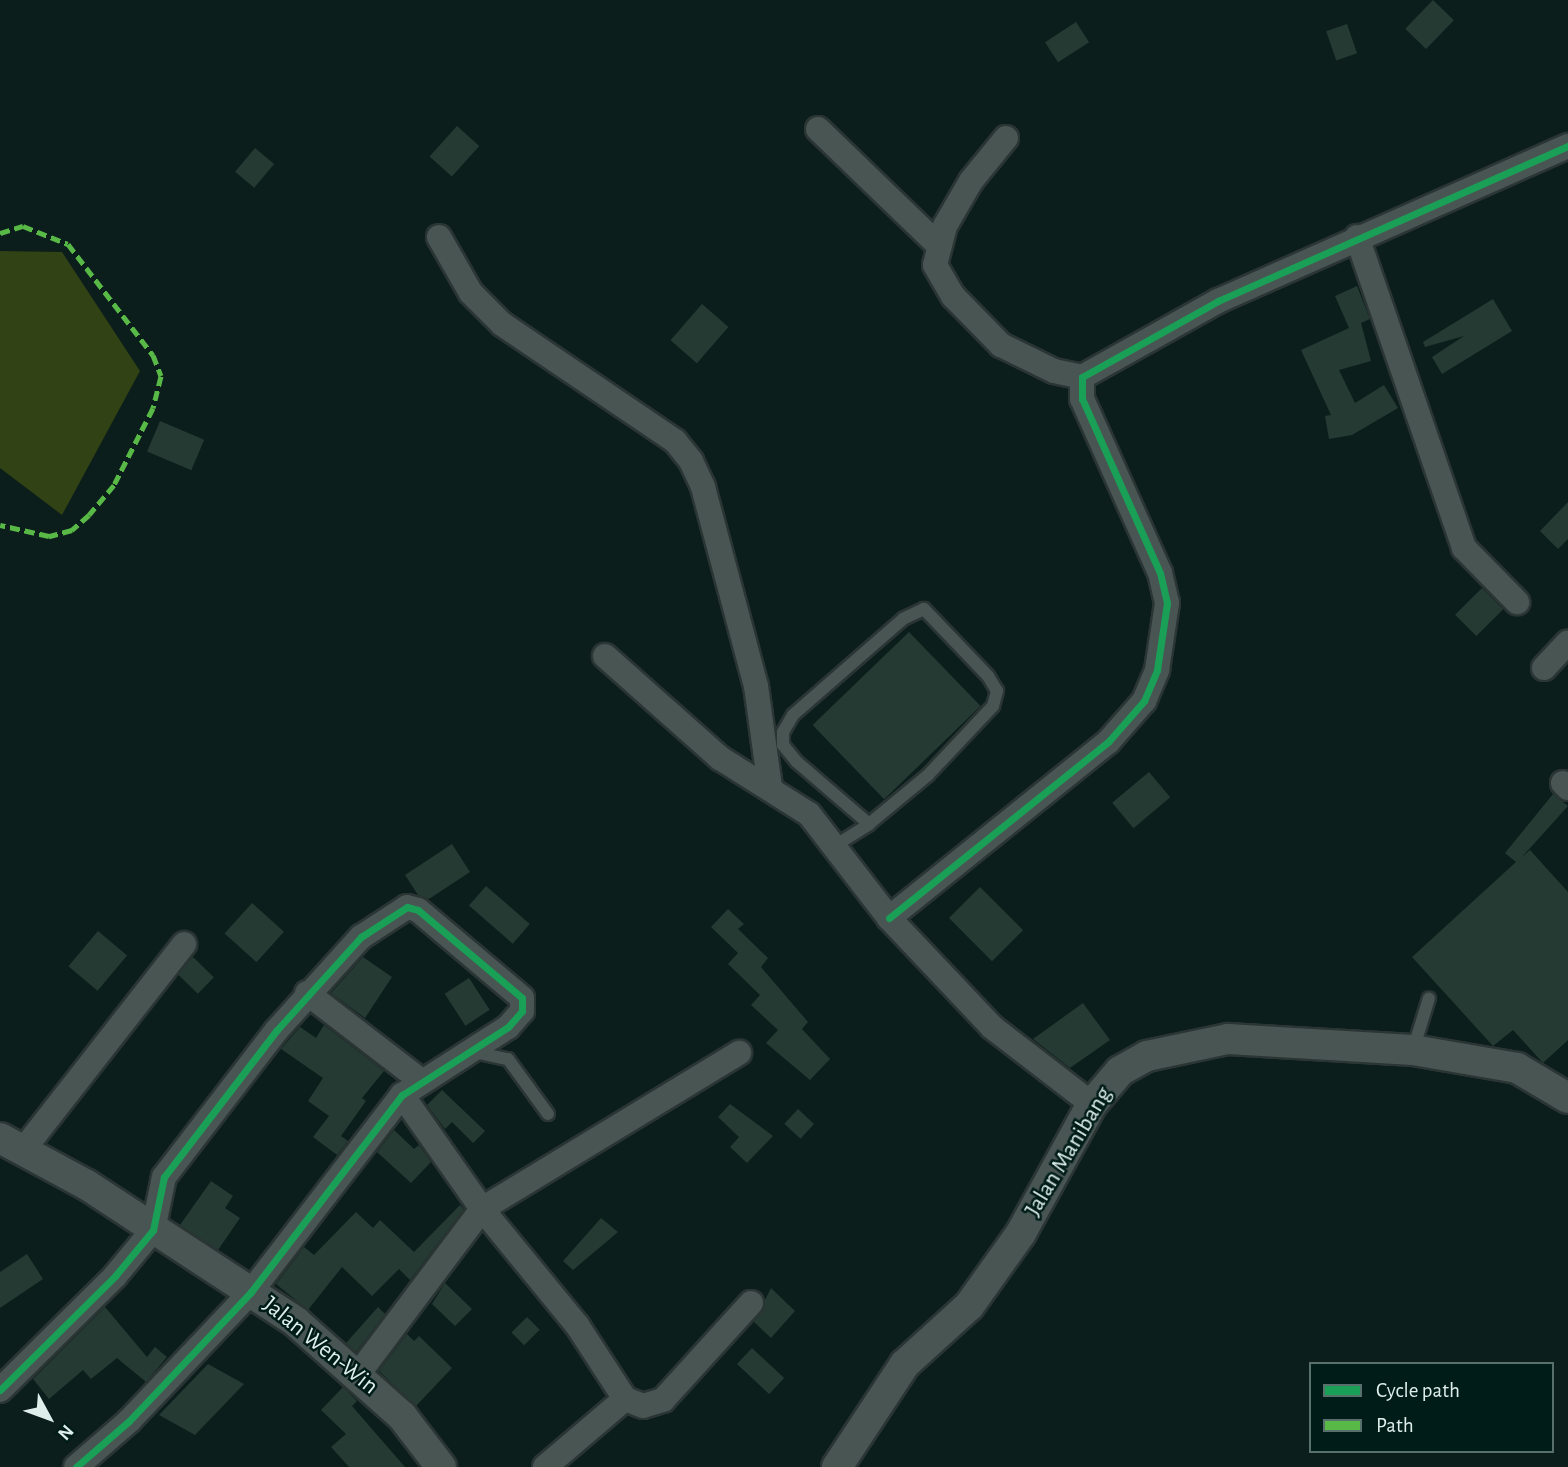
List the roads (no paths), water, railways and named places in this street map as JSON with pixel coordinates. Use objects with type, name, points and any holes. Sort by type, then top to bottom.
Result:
[{"type":"street","points":[[818,130],[939,246]]},
{"type":"street","points":[[1006,138],[971,181],[939,246],[935,265],[940,276],[980,327],[1025,359],[1082,377],[1218,301],[1357,237],[1568,146]]},
{"type":"street","points":[[439,237],[471,293],[502,324],[675,441],[691,461],[703,487],[756,687],[770,787]]},
{"type":"street","points":[[1357,237],[1464,548],[1517,602]]},
{"type":"street","points":[[889,918],[1108,742],[1144,701],[1157,670],[1167,603],[1160,573],[1082,399],[1082,377]]},
{"type":"street","points":[[1544,668],[1568,642]]},
{"type":"street","points":[[605,656],[720,758],[809,814],[836,845],[889,918],[992,1027],[1092,1104]]},
{"type":"street","points":[[0,1390],[116,1276],[153,1230],[164,1177],[307,993],[361,937],[407,907],[418,910],[524,1004],[508,1027],[474,1052],[411,1088],[251,1292],[129,1421],[76,1467]]},
{"type":"street","points":[[12,1144],[184,944]]},
{"type":"street","points":[[307,993],[411,1088],[482,1209],[545,1283],[625,1399],[643,1406],[663,1400],[751,1303]]},
{"type":"street","name":"Jalan Manibang","points":[[837,1467],[905,1364],[977,1296],[1021,1233],[1092,1104],[1120,1071],[1147,1056],[1203,1042],[1413,1050],[1517,1068],[1568,1098]]},
{"type":"street","points":[[359,1373],[482,1209],[739,1053]]},
{"type":"street","name":"Jalan Wen-Win","points":[[12,1144],[251,1292],[359,1373],[420,1435],[441,1467]]},
{"type":"street","points":[[545,1467],[625,1399]]},
{"type":"lane","points":[[836,845],[869,824],[928,775],[993,706],[997,691],[977,661],[925,609],[903,619],[823,688],[793,715],[783,733],[783,745],[797,762],[869,824]]},
{"type":"lane","points":[[1413,1050],[1429,998]]},
{"type":"lane","points":[[474,1052],[508,1059],[548,1114]]}]
